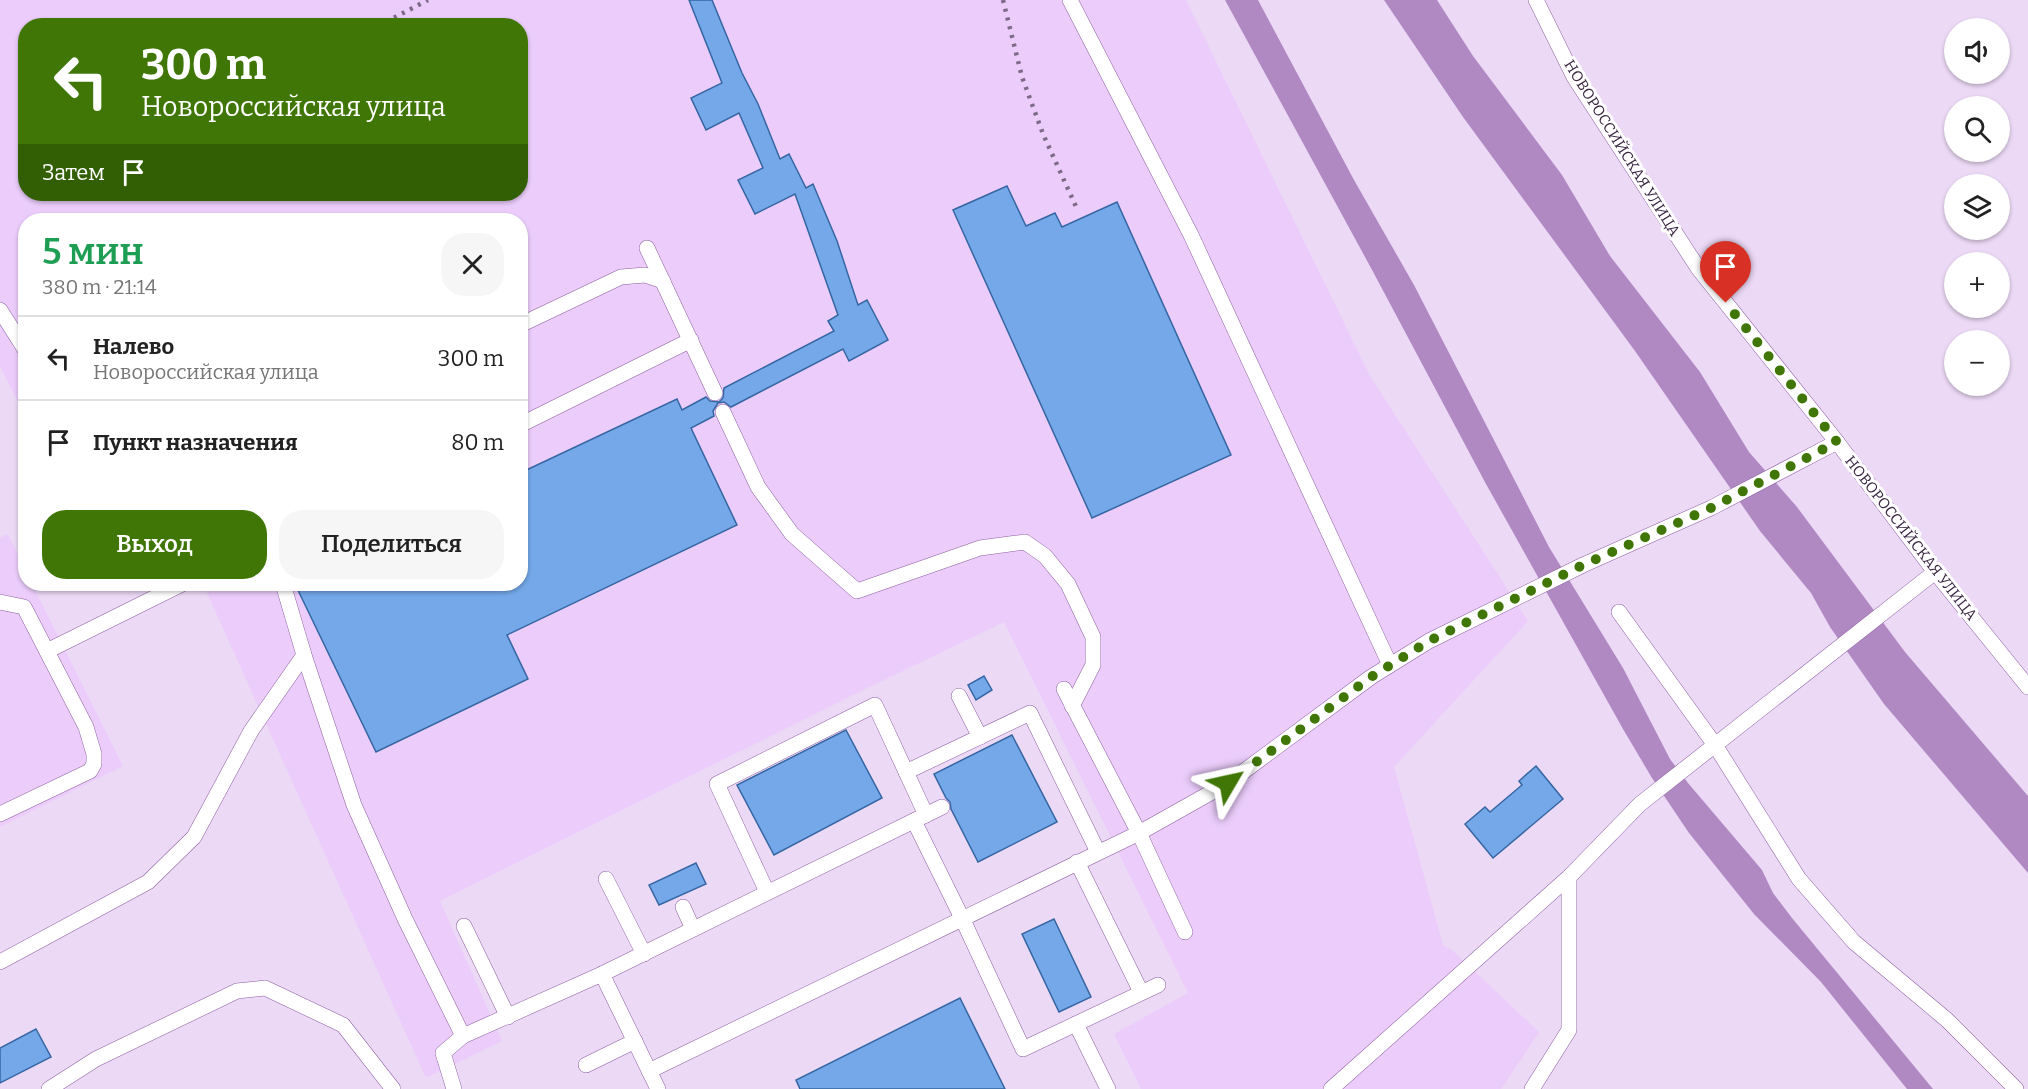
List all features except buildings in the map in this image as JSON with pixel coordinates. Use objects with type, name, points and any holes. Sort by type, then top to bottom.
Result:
[{"type":"street","points":[[1070,0],[1191,236],[1390,665]]},
{"type":"street","name":"НОВОРОССИЙСКАЯ УЛИЦА","points":[[1536,0],[1574,76],[1698,268],[1837,442],[1935,572],[2028,687]]},
{"type":"street","points":[[647,248],[715,393]]},
{"type":"street","points":[[528,320],[621,277],[645,275],[663,281]]},
{"type":"street","points":[[0,310],[18,338]]},
{"type":"street","points":[[528,420],[690,340]]},
{"type":"street","points":[[723,412],[758,487],[792,534],[857,591],[980,548],[1025,542],[1045,556],[1068,584],[1093,636],[1093,665],[1072,706]]},
{"type":"street","points":[[649,1071],[1139,833],[1228,783],[1371,677],[1429,641],[1583,565],[1711,508],[1837,442]]},
{"type":"street","points":[[1336,1088],[1569,877],[1640,804],[1935,572]]},
{"type":"street","points":[[47,651],[168,591]]},
{"type":"street","points":[[285,591],[354,805],[405,920],[463,1036]]},
{"type":"street","points":[[0,602],[24,606],[86,727],[94,754],[94,764],[90,771],[0,814]]},
{"type":"street","points":[[1620,612],[1715,745],[1798,879],[1854,942],[1947,1020],[2016,1089]]},
{"type":"street","points":[[0,962],[148,882],[194,837],[251,731],[304,655]]},
{"type":"street","points":[[1064,690],[1139,833],[1185,932]]},
{"type":"street","points":[[959,696],[980,737]]},
{"type":"street","points":[[766,892],[717,784],[875,705],[906,772],[920,818],[962,918],[1023,1049],[1158,985]]},
{"type":"street","points":[[906,772],[1030,713],[1098,852]]},
{"type":"street","points":[[454,1089],[443,1053],[463,1036],[644,954],[942,807]]},
{"type":"street","points":[[1077,862],[1141,992]]},
{"type":"street","points":[[1532,1089],[1569,1030],[1569,877]]},
{"type":"street","points":[[606,879],[644,954]]},
{"type":"street","points":[[682,907],[693,929]]},
{"type":"street","points":[[464,926],[507,1017]]},
{"type":"street","points":[[602,974],[658,1089]]},
{"type":"street","points":[[50,1089],[96,1059],[237,991],[265,988],[343,1025],[393,1089]]},
{"type":"street","points":[[1076,1024],[1108,1089]]},
{"type":"street","points":[[586,1065],[635,1041]]},
{"type":"shaded area","points":[[0,0],[1186,0],[1370,376],[1528,621],[1394,767],[1443,945],[1453,951],[1539,1032],[1501,1089],[1141,1089],[1114,1034],[1188,993],[1004,622],[440,901],[502,1041],[426,1078],[206,591],[528,591],[528,213],[18,213],[18,402],[0,366]]},
{"type":"shaded area","points":[[1225,0],[1258,0],[1354,180],[1414,285],[1549,547],[1623,668],[1670,759],[1762,870],[1773,893],[1792,918],[1933,1089],[1907,1089],[1821,982],[1754,914],[1689,833],[1652,778],[1486,484]]},
{"type":"shaded area","points":[[1384,0],[1437,0],[1473,56],[1562,175],[1610,256],[1700,372],[1749,452],[1797,507],[1905,652],[2028,796],[2028,873],[1884,704],[1830,627],[1811,593],[1760,531],[1635,351],[1463,117]]},
{"type":"shaded area","points":[[8,534],[18,555],[18,591],[36,591],[123,766],[0,827],[0,538]]},
{"type":"railway","points":[[393,18],[428,0]]},
{"type":"railway","points":[[1003,0],[1022,77],[1043,134],[1078,211]]},
{"type":"route","points":[[1228,783],[1371,677],[1429,641],[1583,565],[1711,508],[1837,442],[1726,303]]}]
